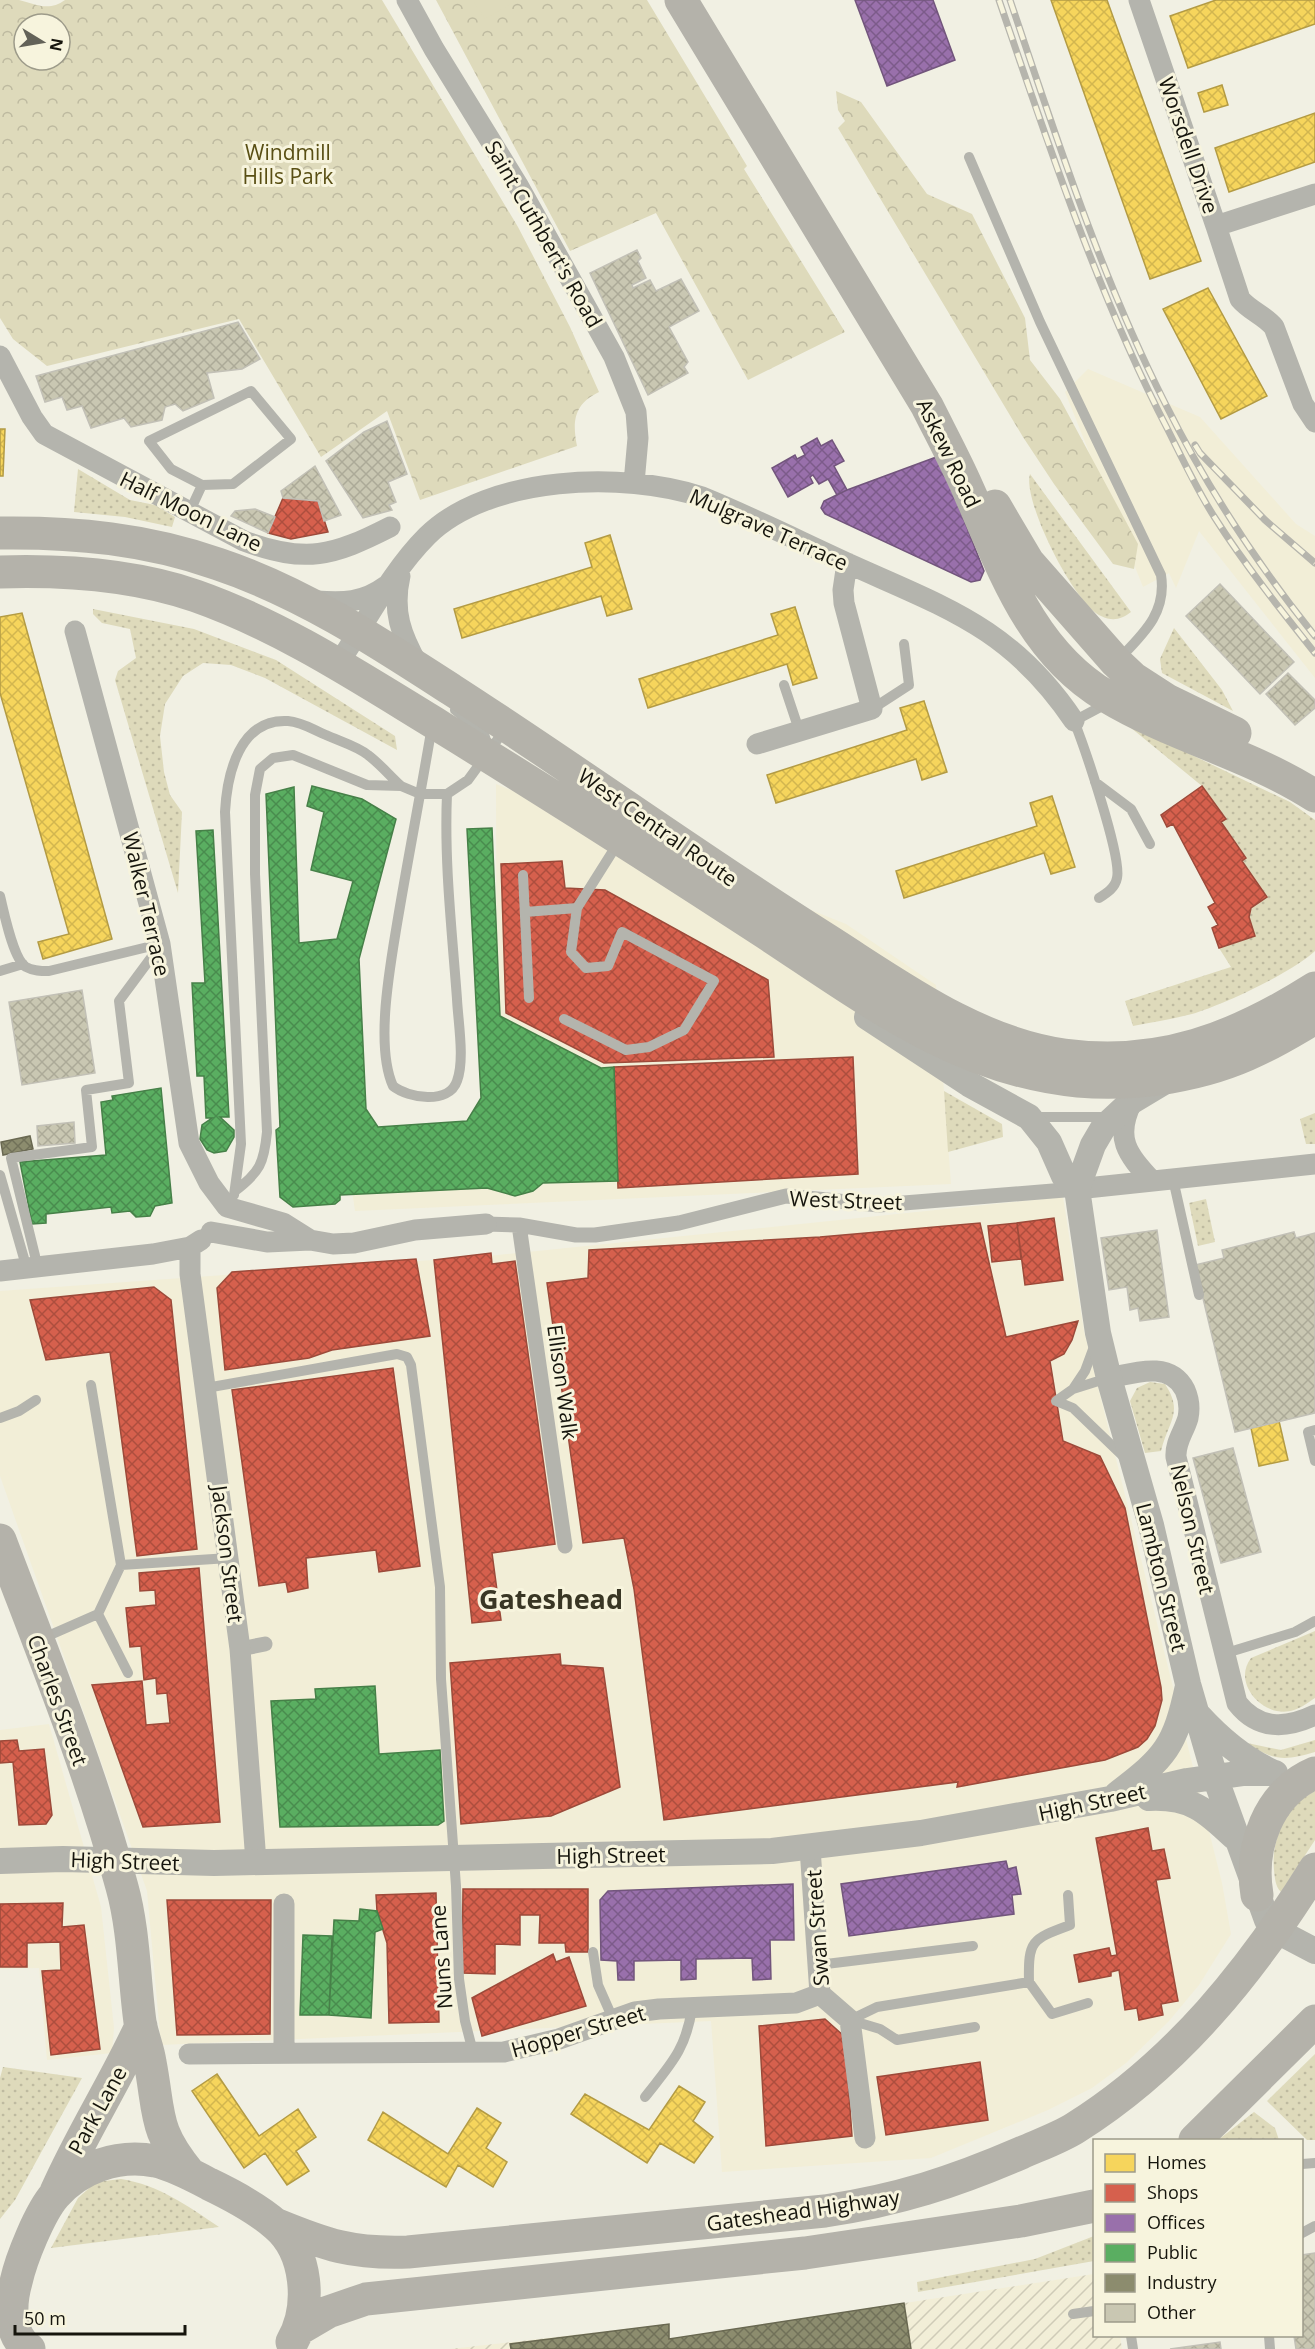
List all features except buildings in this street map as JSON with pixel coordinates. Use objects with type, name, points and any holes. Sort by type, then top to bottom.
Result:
[{"type":"highway","name":"Askew Road","points":[[681,0],[927,406],[961,472],[1022,609],[1047,644],[1071,669],[1119,704],[1287,780],[1315,796]]},
{"type":"highway","name":"Askew Road","points":[[698,0],[831,216],[932,388],[1011,537],[1046,584],[1133,678],[1167,700],[1315,771]]},
{"type":"highway","name":"West Central Route","points":[[0,533],[79,534],[160,547],[215,562],[268,582],[302,600],[359,633],[434,693],[486,755],[910,1027],[994,1064],[1038,1075],[1079,1081],[1134,1081],[1214,1067],[1257,1050],[1314,995]]},
{"type":"highway","name":"West Central Route","points":[[0,572],[79,574],[141,582],[193,595],[251,617],[338,664],[434,693],[507,725],[791,918],[921,999],[987,1035],[1062,1055],[1121,1058],[1156,1054],[1189,1048],[1235,1033],[1314,995]]},
{"type":"highway","name":"Charles Street","points":[[3,1557],[37,1641],[114,1860]]},
{"type":"highway","points":[[1275,1773],[1315,1772]]},
{"type":"highway","points":[[1257,1895],[1254,1861],[1262,1830],[1287,1792],[1295,1784],[1315,1772]]},
{"type":"highway","name":"Park Lane","points":[[114,1860],[127,1908],[141,2025],[150,2060],[159,2125],[174,2154],[190,2174]]},
{"type":"highway","name":"Gateshead Highway","points":[[275,2224],[339,2249],[378,2253],[408,2252],[825,2211],[879,2203],[910,2195],[974,2173],[1073,2129],[1125,2094],[1211,2013],[1276,1931],[1315,1869]]},
{"type":"highway","points":[[1196,2139],[1315,2021]]},
{"type":"highway","name":"Park Lane","points":[[29,2349],[14,2326],[12,2297],[26,2248],[69,2163],[119,2073],[141,2025]]},
{"type":"highway","name":"Park Lane","points":[[54,2195],[91,2168],[108,2162],[156,2161],[190,2174],[230,2195],[275,2224],[289,2241],[303,2275],[305,2290],[294,2339]]},
{"type":"highway","name":"Gateshead Highway","points":[[294,2339],[328,2312],[366,2300],[805,2253],[1021,2221],[1093,2206]]},
{"type":"street","name":"Saint Cuthbert's Road","points":[[407,0],[434,49],[519,187],[614,357],[636,412],[638,438],[634,483]]},
{"type":"street","name":"Worsdell Drive","points":[[1139,0],[1216,226],[1315,194]]},
{"type":"street","points":[[1216,226],[1240,299],[1247,308],[1266,318],[1274,327],[1303,405],[1315,422]]},
{"type":"street","name":"Half Moon Lane","points":[[0,356],[37,427],[44,434],[244,541],[269,550],[294,555],[321,555],[356,544],[390,527]]},
{"type":"street","name":"Mulgrave Terrace","points":[[338,664],[396,574],[416,547],[439,525],[471,506],[494,497],[575,484],[634,483],[683,491],[702,497],[957,612],[1008,646],[1046,685],[1074,721]]},
{"type":"street","points":[[758,744],[872,709],[844,603],[843,590],[847,563]]},
{"type":"street","name":"Mulgrave Terrace","points":[[302,600],[351,603],[370,597],[396,574]]},
{"type":"street","name":"Mulgrave Terrace","points":[[396,574],[398,621],[407,645],[434,693]]},
{"type":"street","name":"Walker Terrace","points":[[75,631],[160,944],[189,1143],[208,1183],[231,1199]]},
{"type":"street","points":[[765,932],[857,1010],[969,1084],[1029,1117],[1049,1142],[1064,1176],[1077,1189]]},
{"type":"street","points":[[1109,1378],[1098,1333],[1077,1189],[1093,1146],[1123,1109],[1175,1075]]},
{"type":"street","points":[[1123,1109],[1124,1139],[1132,1158],[1152,1181]]},
{"type":"street","name":"West Street","points":[[211,1232],[267,1242],[310,1240],[333,1244],[354,1243],[415,1230],[486,1224],[519,1225],[576,1235],[595,1235],[679,1223],[786,1196],[879,1205],[1077,1189],[1315,1164]]},
{"type":"street","points":[[0,1271],[190,1247],[211,1232],[231,1199]]},
{"type":"street","name":"West Street","points":[[231,1199],[283,1223],[310,1240]]},
{"type":"street","name":"Ellison Walk","points":[[519,1225],[566,1546]]},
{"type":"street","name":"Jackson Street","points":[[190,1247],[190,1274],[240,1648],[256,1862]]},
{"type":"street","name":"Nelson Street","points":[[1109,1378],[1136,1372],[1158,1371],[1175,1378],[1186,1394],[1189,1411],[1177,1444],[1176,1457],[1232,1692],[1244,1713],[1255,1720],[1284,1726],[1315,1715]]},
{"type":"street","name":"Lambton Street","points":[[1109,1378],[1188,1684],[1215,1777],[1257,1895],[1267,1920],[1276,1931]]},
{"type":"street","points":[[240,1648],[265,1644]]},
{"type":"street","points":[[1110,1799],[1151,1767],[1172,1743],[1188,1684]]},
{"type":"street","points":[[1197,1714],[1216,1734],[1248,1759],[1275,1773]]},
{"type":"street","name":"High Street","points":[[0,1861],[256,1862],[454,1859],[810,1848],[965,1827],[1215,1777],[1275,1773]]},
{"type":"street","points":[[1110,1799],[1166,1797],[1189,1802],[1216,1820],[1237,1840]]},
{"type":"street","name":"Swan Street","points":[[810,1848],[820,1994],[850,2020]]},
{"type":"street","points":[[284,1904],[284,2052]]},
{"type":"street","points":[[1276,1931],[1315,1951]]},
{"type":"street","name":"Hopper Street","points":[[189,2054],[504,2052],[537,2046],[612,2019],[659,2009],[796,2003],[820,1994]]},
{"type":"street","points":[[850,2020],[865,2138]]},
{"type":"lane","points":[[969,157],[1040,322],[1161,575],[1163,590],[1158,613],[1150,626],[1116,662]]},
{"type":"lane","points":[[251,391],[291,439],[233,484],[202,485],[171,469],[149,441],[251,391]]},
{"type":"lane","points":[[189,513],[202,485]]},
{"type":"lane","points":[[872,709],[909,685],[904,644]]},
{"type":"lane","points":[[784,686],[799,730]]},
{"type":"lane","points":[[434,693],[420,794],[389,977],[385,1053],[386,1066],[393,1086],[407,1094],[429,1097],[453,1089],[459,1077],[459,1039],[446,830],[447,794]]},
{"type":"lane","points":[[1099,898],[1115,884],[1118,869],[1095,782],[1074,721],[1102,705],[1119,704]]},
{"type":"lane","points":[[231,1199],[242,1144],[225,812],[228,781],[235,758],[248,737],[262,727],[278,722],[296,722],[366,753],[401,786],[420,794],[447,794],[468,780],[507,725]]},
{"type":"lane","points":[[231,1199],[256,1176],[267,1132],[255,874],[255,795],[260,769],[273,758],[293,755],[368,785],[401,786]]},
{"type":"lane","points":[[1095,782],[1131,809],[1150,844]]},
{"type":"lane","points":[[564,1019],[627,1050],[649,1047],[684,1030],[714,981],[622,932],[608,966],[586,968],[570,952],[577,909],[620,840]]},
{"type":"lane","points":[[523,875],[529,998]]},
{"type":"lane","points":[[0,896],[14,946],[22,964]]},
{"type":"lane","points":[[525,912],[577,909]]},
{"type":"lane","points":[[0,971],[22,964],[38,971],[49,971],[160,944]]},
{"type":"lane","points":[[33,1268],[11,1158],[92,1147],[86,1090],[129,1083],[119,1001],[160,944]]},
{"type":"lane","points":[[1029,1117],[1123,1109]]},
{"type":"lane","points":[[0,1175],[33,1268]]},
{"type":"lane","points":[[1173,1179],[1199,1295]]},
{"type":"lane","points":[[1073,1389],[1085,1371],[1098,1333]]},
{"type":"lane","name":"Nuns Lane","points":[[206,1388],[398,1354],[407,1357],[411,1365],[440,1587],[441,1679],[454,1859],[460,2000],[473,2052]]},
{"type":"lane","points":[[1109,1378],[1073,1389],[1056,1401],[1073,1408],[1093,1425],[1134,1468]]},
{"type":"lane","points":[[37,1641],[98,1614],[121,1565],[91,1385]]},
{"type":"lane","points":[[0,1418],[19,1411],[36,1400]]},
{"type":"lane","points":[[1315,1430],[1308,1432],[1315,1461]]},
{"type":"lane","points":[[121,1565],[229,1558]]},
{"type":"lane","points":[[98,1614],[128,1673]]},
{"type":"lane","points":[[1223,1654],[1295,1632],[1315,1621]]},
{"type":"lane","points":[[1068,1895],[1070,1924],[1042,1935],[1029,1953],[1029,1982],[1052,2014],[1088,2003]]},
{"type":"lane","points":[[818,1965],[973,1946]]},
{"type":"lane","points":[[593,1952],[598,1985],[612,2019]]},
{"type":"lane","points":[[850,2020],[877,2007],[1029,1982]]},
{"type":"lane","points":[[645,2097],[680,2052],[689,2032],[692,2008]]},
{"type":"lane","points":[[850,2020],[880,2029],[897,2040],[975,2027]]},
{"type":"lane","points":[[1073,2314],[1093,2311]]},
{"type":"shaded area","points":[[1088,369],[1200,417],[1296,524],[1315,536],[1315,678],[1199,531],[1176,588],[1169,573],[1143,587],[1065,392]]},
{"type":"shaded area","points":[[496,784],[846,924],[936,985],[951,1184],[355,1211],[346,1148],[497,1137]]},
{"type":"shaded area","points":[[1063,1197],[1084,1331],[1222,1883],[1231,1934],[1199,1985],[1169,2021],[1126,2063],[1092,2088],[1048,2110],[931,2158],[722,2172],[711,2021],[161,2045],[147,1891],[0,1476],[0,1291],[488,1256]]},
{"type":"shaded area","points":[[49,1724],[101,1907],[114,2028],[112,2053],[47,2060],[39,1968],[0,1969],[0,1730]]},
{"type":"shaded area","points":[[1093,2274],[1093,2337],[1120,2337],[1122,2349],[450,2349],[669,2324],[670,2339]]},
{"type":"green space","name":"Windmill Hills Park","points":[[0,0],[19,0],[36,5],[53,6],[65,0],[382,0],[518,227],[570,327],[599,392],[584,402],[577,414],[575,429],[577,446],[420,500],[387,411],[321,457],[239,319],[47,366],[13,339],[0,318]]},
{"type":"green space","points":[[436,0],[647,0],[747,166],[744,169],[845,332],[748,380],[656,213],[570,251]]},
{"type":"green space","points":[[473,0],[517,0],[485,19]]},
{"type":"green space","points":[[836,91],[861,102],[927,194],[972,214],[1025,318],[1030,360],[1060,399],[1138,544],[1134,569],[1113,564],[1054,484],[1023,437],[838,128],[845,121],[838,110]]},
{"type":"green space","points":[[78,469],[130,500],[155,505],[175,517],[172,527],[125,517],[74,512]]},
{"type":"green space","points":[[1030,474],[1131,612],[1121,618],[1105,618],[1090,608],[1077,592],[1052,550],[1042,527],[1034,505]]},
{"type":"green space","points":[[93,609],[194,629],[276,660],[395,736],[397,750],[265,678],[231,665],[203,663],[183,676],[165,704],[160,736],[164,772],[170,795],[182,812],[178,893],[115,680],[118,671],[136,658],[130,629],[102,623],[93,614]]},
{"type":"green space","points":[[1174,628],[1222,690],[1233,711],[1162,673],[1160,659]]},
{"type":"green space","points":[[1125,723],[1290,802],[1315,820],[1315,951],[1275,978],[1221,1003],[1192,1014],[1133,1026],[1125,1001],[1231,967],[1219,948],[1255,936],[1249,917],[1251,908],[1267,897],[1242,861],[1246,858],[1221,822],[1226,818],[1202,786]]},
{"type":"green space","points":[[944,1091],[1002,1124],[1003,1137],[948,1152]]},
{"type":"green space","points":[[1315,1113],[1315,1144],[1306,1144],[1300,1119]]},
{"type":"green space","points":[[1206,1199],[1215,1242],[1198,1246],[1189,1203]]},
{"type":"green space","points":[[1150,1382],[1165,1384],[1171,1394],[1174,1410],[1161,1451],[1145,1453],[1130,1401],[1137,1388]]},
{"type":"green space","points":[[1315,1631],[1315,1698],[1297,1709],[1283,1712],[1262,1705],[1248,1689],[1245,1678],[1246,1668],[1251,1658]]},
{"type":"green space","points":[[1315,1740],[1315,1752],[1287,1758],[1264,1753],[1247,1743],[1281,1750]]},
{"type":"green space","points":[[1315,1791],[1315,1840],[1281,1892],[1276,1885],[1274,1870],[1278,1835],[1288,1814],[1305,1797]]},
{"type":"green space","points":[[1315,2054],[1315,2140],[1307,2140],[1267,2101]]},
{"type":"green space","points":[[3,2067],[82,2078],[15,2200],[0,2219],[0,2078]]},
{"type":"green space","points":[[1254,2112],[1275,2128],[1279,2139],[1219,2139]]},
{"type":"green space","points":[[121,2179],[161,2191],[219,2227],[51,2248],[78,2198],[96,2182]]},
{"type":"green space","points":[[1093,2236],[1093,2261],[918,2292],[917,2282],[1035,2259]]},
{"type":"railway","points":[[999,0],[1076,218],[1142,378],[1190,475],[1215,518],[1251,570],[1315,653]]},
{"type":"railway","points":[[1010,0],[1080,204],[1120,305],[1165,403],[1234,524],[1273,581],[1315,636]]},
{"type":"railway","points":[[1195,445],[1200,453],[1265,520],[1315,563]]},
{"type":"district","name":"Gateshead","points":[[551,1598]]}]
